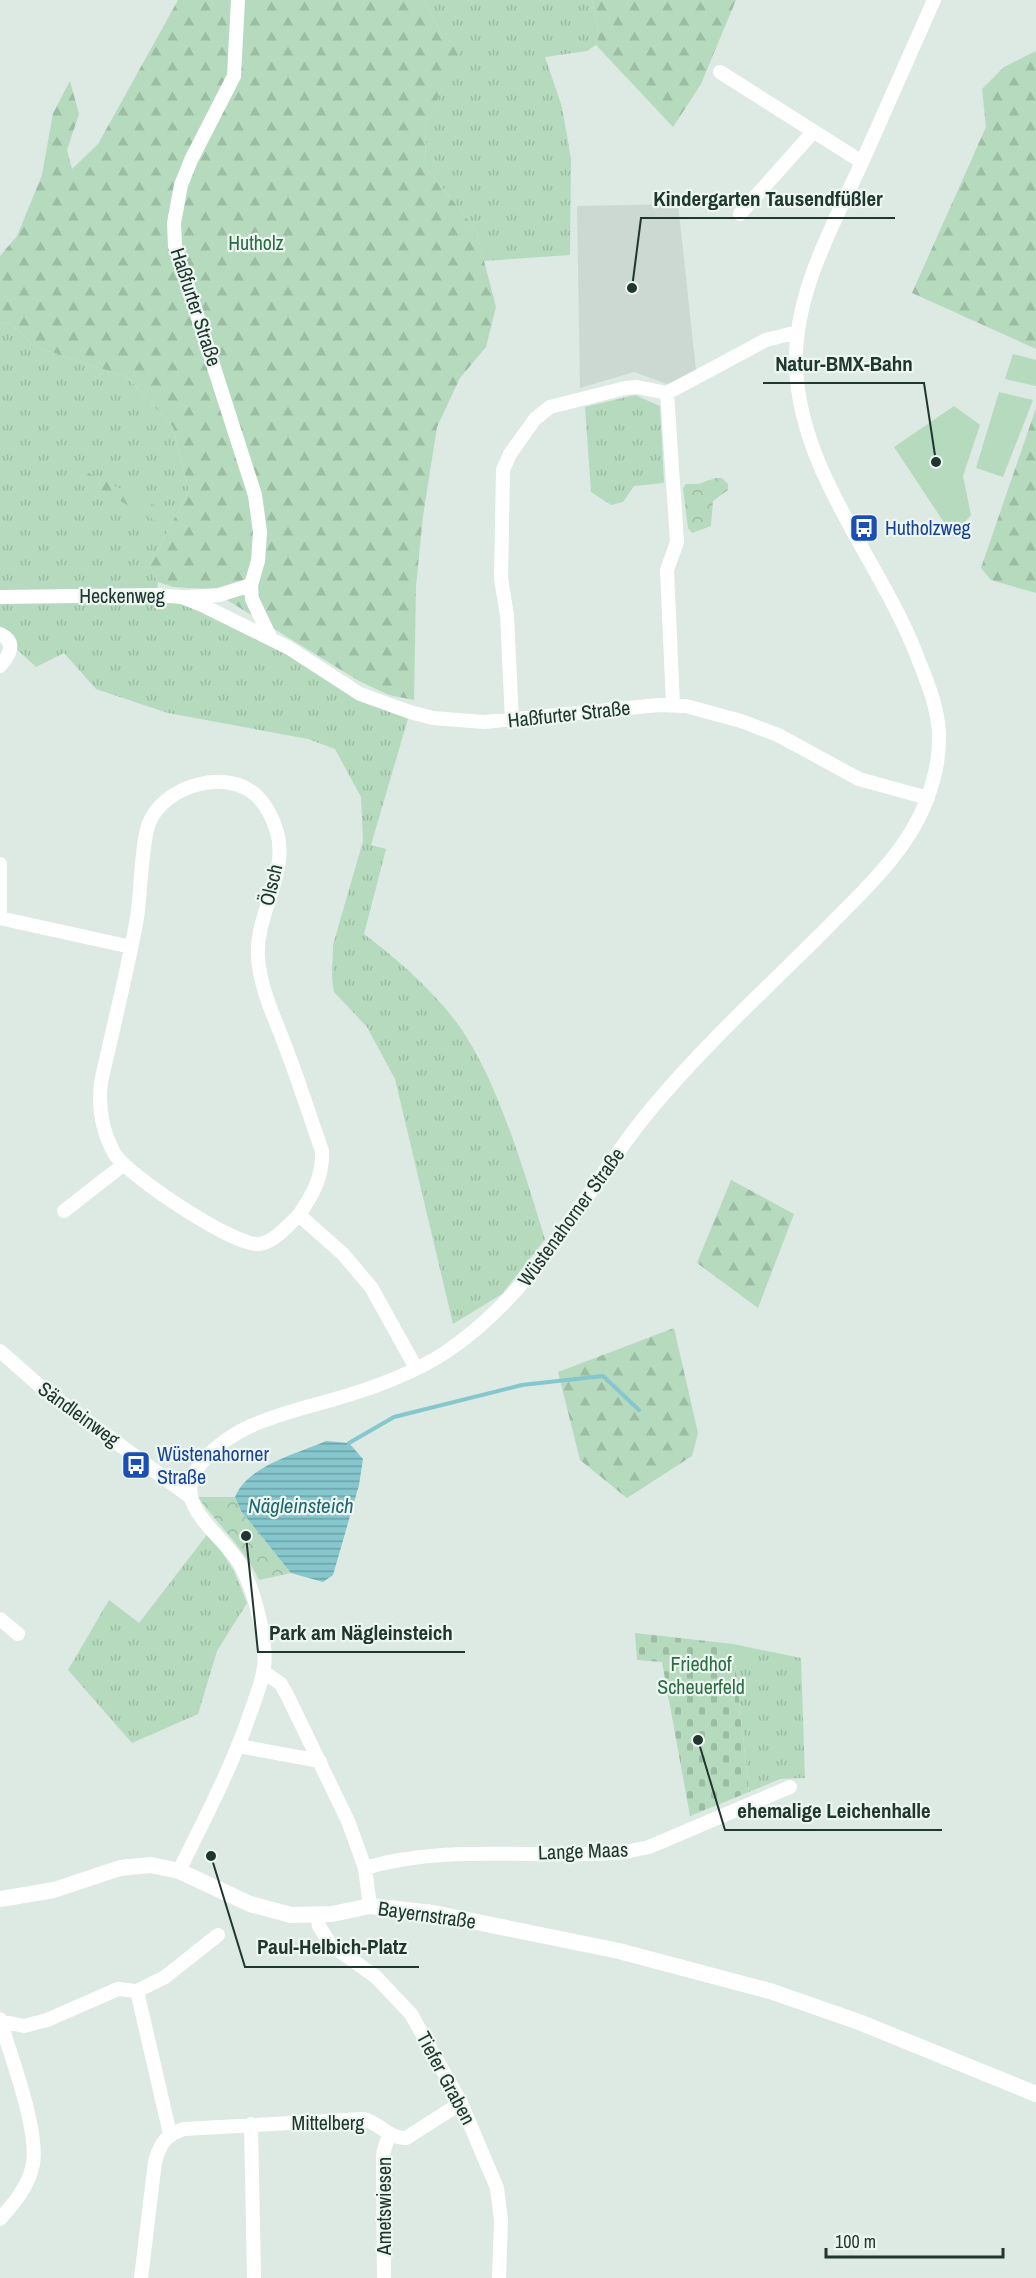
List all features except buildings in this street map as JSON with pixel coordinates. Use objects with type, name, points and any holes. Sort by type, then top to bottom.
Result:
[{"type":"street","name":"Haßfurter Straße","points":[[238,0],[234,76],[191,160],[182,185],[174,223],[175,246],[255,495],[260,532],[258,561],[251,585],[254,605],[271,639],[360,694],[410,712],[460,721],[512,721],[673,705],[702,709],[758,726],[859,779],[928,798]]},
{"type":"street","name":"Wüstenahorner Straße","points":[[189,1496],[189,1484],[200,1465],[214,1449],[246,1426],[281,1413],[366,1390],[416,1368],[441,1355],[467,1336],[515,1294],[550,1251],[621,1147],[658,1101],[872,882],[906,842],[928,798],[937,768],[940,737],[929,685],[904,622],[825,476],[804,420],[796,367],[797,332],[816,262],[934,0]]},
{"type":"street","points":[[720,72],[862,162]]},
{"type":"street","points":[[740,213],[813,132]]},
{"type":"street","points":[[512,721],[507,615],[501,579],[502,480],[510,454],[535,419],[550,407],[625,388],[637,387],[667,393],[766,340],[797,332]]},
{"type":"street","points":[[667,393],[677,542],[667,570],[673,705]]},
{"type":"street","points":[[182,597],[219,595],[235,592],[251,585]]},
{"type":"street","name":"Heckenweg","points":[[0,597],[157,595],[182,597],[271,639]]},
{"type":"street","points":[[0,634],[8,639],[11,647],[10,653],[0,666]]},
{"type":"street","name":"Ölsch","points":[[211,782],[244,788],[257,796],[272,817],[278,844],[276,872],[260,928],[258,956],[263,988],[322,1151],[318,1185],[299,1215],[276,1236],[262,1244],[250,1244],[166,1197],[123,1165],[114,1152],[99,1105],[101,1082],[130,948],[137,918],[146,835],[156,810],[178,792],[211,782]]},
{"type":"street","points":[[0,864],[0,918],[130,948]]},
{"type":"street","points":[[64,1211],[123,1165]]},
{"type":"street","points":[[299,1215],[344,1254],[371,1287],[416,1368]]},
{"type":"street","name":"Sändleinweg","points":[[0,1351],[41,1387],[189,1496]]},
{"type":"street","points":[[179,1871],[239,1746],[264,1672],[261,1626],[249,1585],[240,1564],[198,1514],[189,1496]]},
{"type":"street","points":[[0,1619],[18,1634]]},
{"type":"street","points":[[264,1672],[281,1684],[348,1821],[365,1868],[370,1906]]},
{"type":"street","points":[[239,1746],[320,1761]]},
{"type":"street","name":"Lange Maas","points":[[365,1868],[414,1856],[441,1854],[625,1852],[650,1847],[790,1787]]},
{"type":"street","name":"Bayernstraße","points":[[0,1899],[54,1890],[137,1865],[179,1871],[250,1904],[291,1915],[317,1916],[370,1906],[433,1913],[618,1951],[770,1991],[836,2014],[1036,2094]]},
{"type":"street","name":"Tiefer Graben","points":[[317,1916],[319,1926],[330,1944],[376,1977],[411,2014],[461,2103],[497,2188],[501,2221],[499,2278]]},
{"type":"street","points":[[0,2020],[24,2026],[47,2020],[118,1989],[137,1991],[165,1977],[218,1935]]},
{"type":"street","points":[[137,1991],[170,2134],[160,2145],[155,2162],[141,2278]]},
{"type":"street","points":[[0,2020],[29,2119],[34,2151],[33,2165],[24,2189],[0,2219]]},
{"type":"street","name":"Mittelberg","points":[[170,2134],[184,2129],[363,2119],[372,2121],[398,2138],[406,2138],[461,2103]]},
{"type":"street","points":[[251,2124],[254,2278]]},
{"type":"street","name":"Ametswiesen","points":[[384,2278],[383,2154],[389,2134]]},
{"type":"shaded area","points":[[678,204],[696,370],[667,384],[634,372],[580,388],[577,206]]},
{"type":"green space","name":"Hutholz","points":[[178,0],[424,0],[442,35],[461,50],[425,126],[426,167],[476,230],[496,307],[486,347],[460,378],[437,427],[423,516],[416,586],[414,700],[389,695],[359,681],[209,589],[173,587],[158,582],[149,566],[189,491],[173,427],[127,377],[34,346],[9,322],[0,324],[0,256],[17,236],[42,175],[53,113],[70,81],[79,114],[67,150],[72,169],[98,144]]},
{"type":"green space","points":[[424,0],[592,0],[599,34],[596,45],[587,51],[545,57],[562,107],[571,159],[570,255],[484,261],[476,230],[426,167],[425,126],[460,50],[442,35]]},
{"type":"green space","points":[[592,0],[736,0],[701,84],[673,127],[596,45],[599,34]]},
{"type":"green space","points":[[1036,51],[1036,349],[912,293],[986,127],[982,89],[1004,67]]},
{"type":"green space","points":[[9,322],[34,346],[127,377],[173,427],[189,491],[149,566],[158,582],[157,595],[182,597],[410,712],[371,845],[386,849],[364,934],[423,984],[454,1019],[469,1042],[508,1125],[545,1239],[502,1294],[453,1324],[395,1079],[367,1027],[334,992],[333,945],[363,841],[361,797],[335,749],[308,739],[168,713],[96,689],[64,653],[36,667],[0,634],[0,324]]},
{"type":"green space","points":[[1013,354],[1036,360],[1036,386],[1005,379]]},
{"type":"green space","points":[[999,392],[1033,400],[1003,477],[976,468]]},
{"type":"green space","points":[[635,395],[660,406],[664,483],[634,486],[623,502],[611,505],[591,492],[585,407]]},
{"type":"green space","points":[[954,406],[980,425],[963,476],[971,515],[953,536],[894,447]]},
{"type":"green space","points":[[1036,408],[1036,593],[991,580],[981,568]]},
{"type":"green space","points":[[88,473],[162,509],[158,522],[85,481]]},
{"type":"green space","points":[[722,478],[728,484],[728,490],[713,501],[711,526],[692,533],[688,528],[683,488],[686,484],[698,484]]},
{"type":"green space","points":[[731,1180],[794,1214],[758,1308],[697,1263]]},
{"type":"green space","points":[[674,1328],[698,1433],[692,1456],[627,1498],[580,1460],[558,1372]]},
{"type":"green space","points":[[198,1497],[235,1497],[241,1511],[291,1573],[259,1580],[238,1547]]},
{"type":"green space","points":[[209,1532],[234,1571],[247,1603],[217,1651],[198,1714],[132,1743],[68,1670],[109,1600],[139,1623]]},
{"type":"green space","name":"Friedhof Scheuerfeld","points":[[635,1633],[733,1644],[749,1792],[690,1816],[662,1662],[637,1660]]},
{"type":"green space","points":[[733,1644],[801,1658],[805,1778],[780,1779],[749,1792]]},
{"type":"water","name":"Nägleinsteich","points":[[326,1441],[349,1443],[363,1459],[359,1485],[333,1575],[323,1582],[291,1573],[241,1511],[235,1497],[241,1486],[262,1469]]},
{"type":"waterway","points":[[349,1443],[394,1417],[522,1385],[603,1376],[639,1410]]},
{"type":"place","name":"Kindergarten Tausendfüßler","points":[[632,288]]},
{"type":"place","name":"Natur-BMX-Bahn","points":[[936,462]]},
{"type":"place","name":"Hutholzweg","points":[[864,528]]},
{"type":"place","name":"Wüstenahorner Straße","points":[[136,1465]]},
{"type":"place","name":"Park am Nägleinsteich","points":[[246,1536]]},
{"type":"place","name":"ehemalige Leichenhalle","points":[[698,1740]]},
{"type":"place","name":"Paul-Helbich-Platz","points":[[211,1856]]}]
